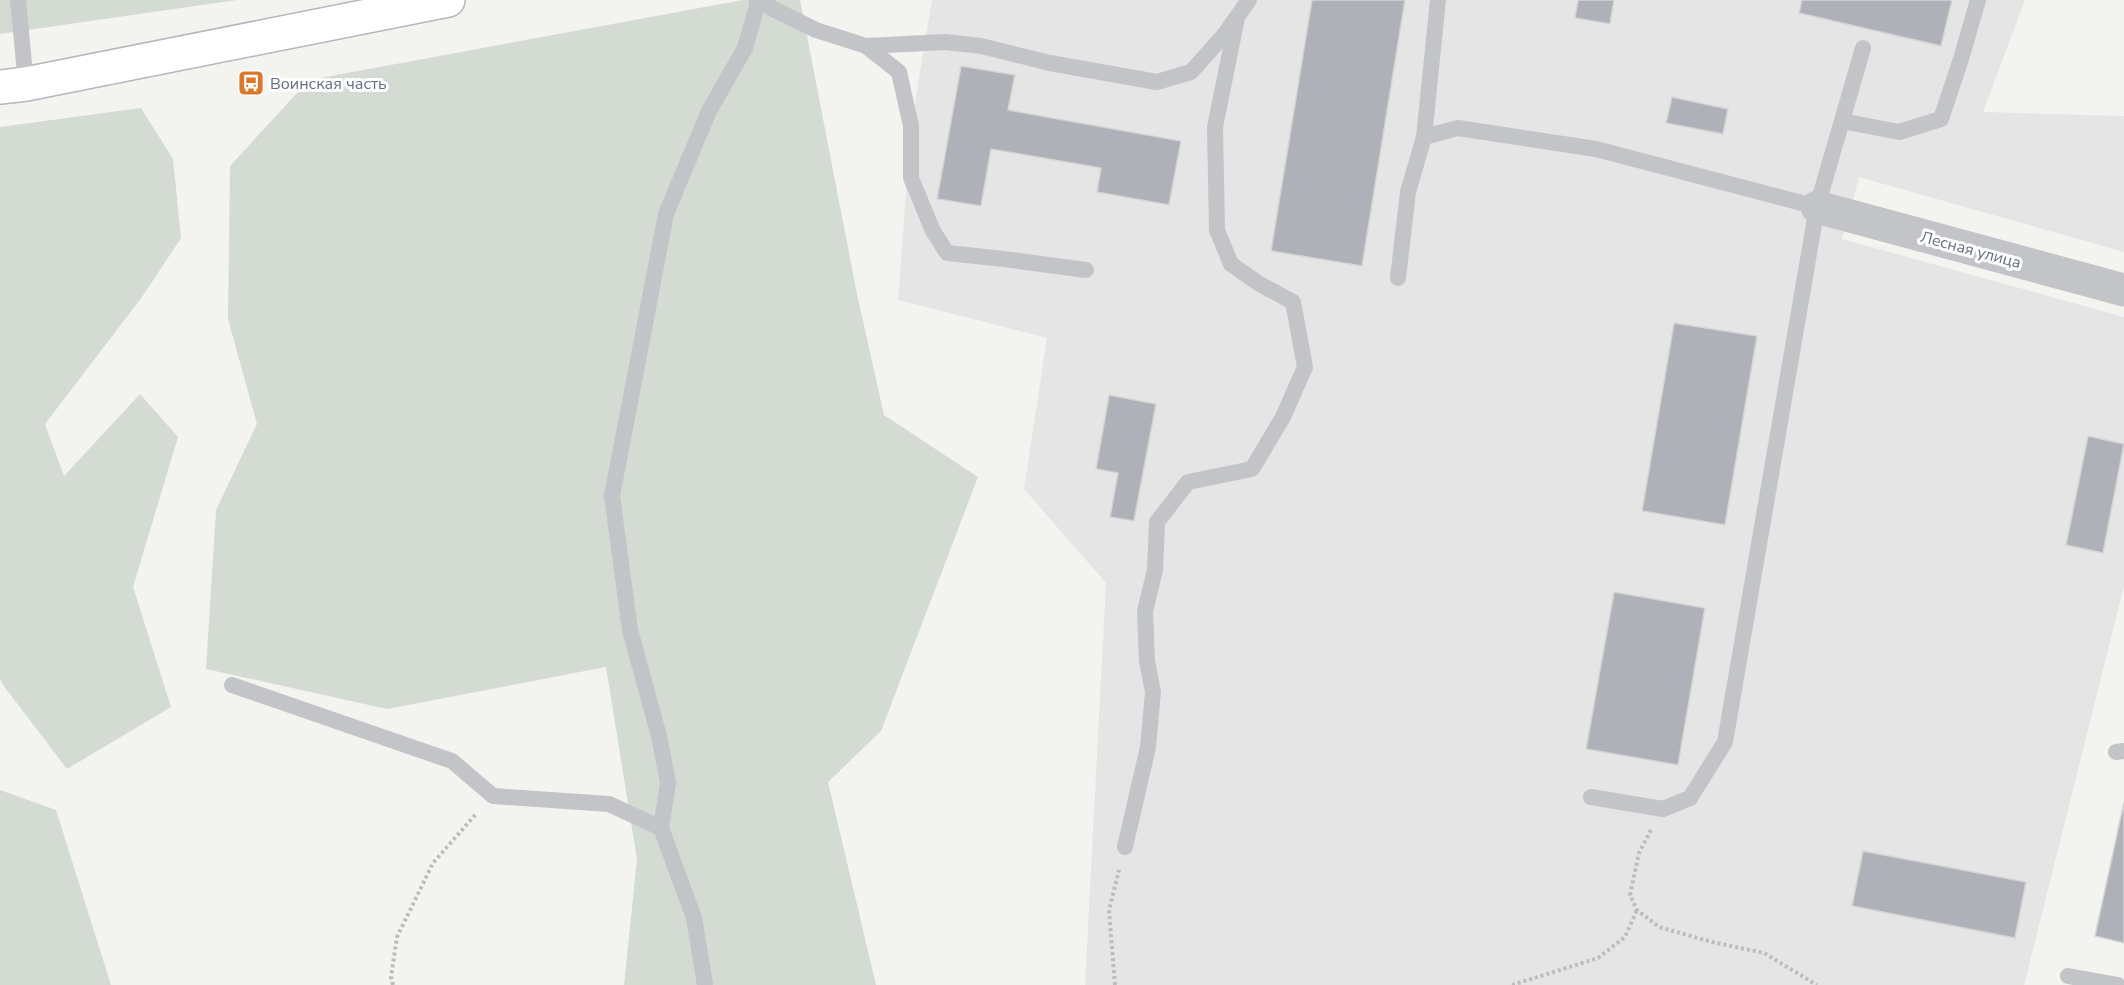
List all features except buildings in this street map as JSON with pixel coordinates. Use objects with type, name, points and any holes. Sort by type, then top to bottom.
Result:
[{"type":"street","points":[[13,86],[448,0]]},
{"type":"street","name":"Лесная улица","points":[[1817,207],[2124,290]]},
{"type":"lane","points":[[13,86],[18,0]]},
{"type":"lane","points":[[705,985],[694,918],[661,828],[668,783],[659,736],[630,630],[612,496],[666,214],[709,111],[745,48],[757,0]]},
{"type":"lane","points":[[766,0],[771,8],[816,30],[866,46],[899,72],[911,126],[911,178],[933,231],[947,254],[1086,270]]},
{"type":"lane","points":[[866,46],[945,42],[981,46],[1050,63],[1157,82],[1191,72],[1224,35],[1249,0]]},
{"type":"lane","points":[[1398,278],[1408,192],[1424,137],[1438,0]]},
{"type":"lane","points":[[1842,120],[1899,132],[1941,119],[1978,0]]},
{"type":"lane","points":[[1125,847],[1148,747],[1153,692],[1147,661],[1145,611],[1155,570],[1157,522],[1188,482],[1252,469],[1283,417],[1305,367],[1293,302],[1258,283],[1231,264],[1217,230],[1215,127],[1237,18]]},
{"type":"lane","points":[[1591,797],[1663,809],[1690,798],[1725,742],[1817,207],[1863,48]]},
{"type":"lane","points":[[1424,137],[1458,129],[1596,149],[1817,207]]},
{"type":"lane","points":[[231,685],[452,761],[493,796],[609,804],[661,828]]},
{"type":"lane","points":[[2068,976],[2118,985]]},
{"type":"path","points":[[393,985],[391,977],[397,937],[433,863],[493,796]]},
{"type":"path","points":[[1663,809],[1639,853],[1630,895],[1637,910],[1659,927],[1712,942],[1764,953],[1817,985]]},
{"type":"path","points":[[1115,985],[1109,910],[1125,847]]},
{"type":"path","points":[[1512,985],[1598,958],[1625,937],[1637,910]]},
{"type":"shaded area","points":[[0,0],[237,0],[0,34]]},
{"type":"shaded area","points":[[743,0],[800,0],[857,294],[884,415],[978,477],[881,731],[828,782],[876,985],[624,985],[637,859],[606,667],[387,709],[206,669],[216,510],[257,424],[228,319],[230,166],[309,80]]},
{"type":"shaded area","points":[[932,0],[2025,0],[1983,112],[2124,116],[2124,252],[1859,177],[1842,239],[2124,317],[2124,586],[2024,985],[1085,985],[1106,583],[1024,489],[1047,338],[898,300],[911,126]]},
{"type":"shaded area","points":[[141,108],[173,159],[181,238],[142,297],[45,424],[64,476],[140,394],[178,437],[133,587],[171,707],[67,769],[0,678],[0,127]]},
{"type":"shaded area","points":[[0,790],[56,810],[111,985],[0,985]]},
{"type":"place","name":"Воинская часть","points":[[251,83]]}]
